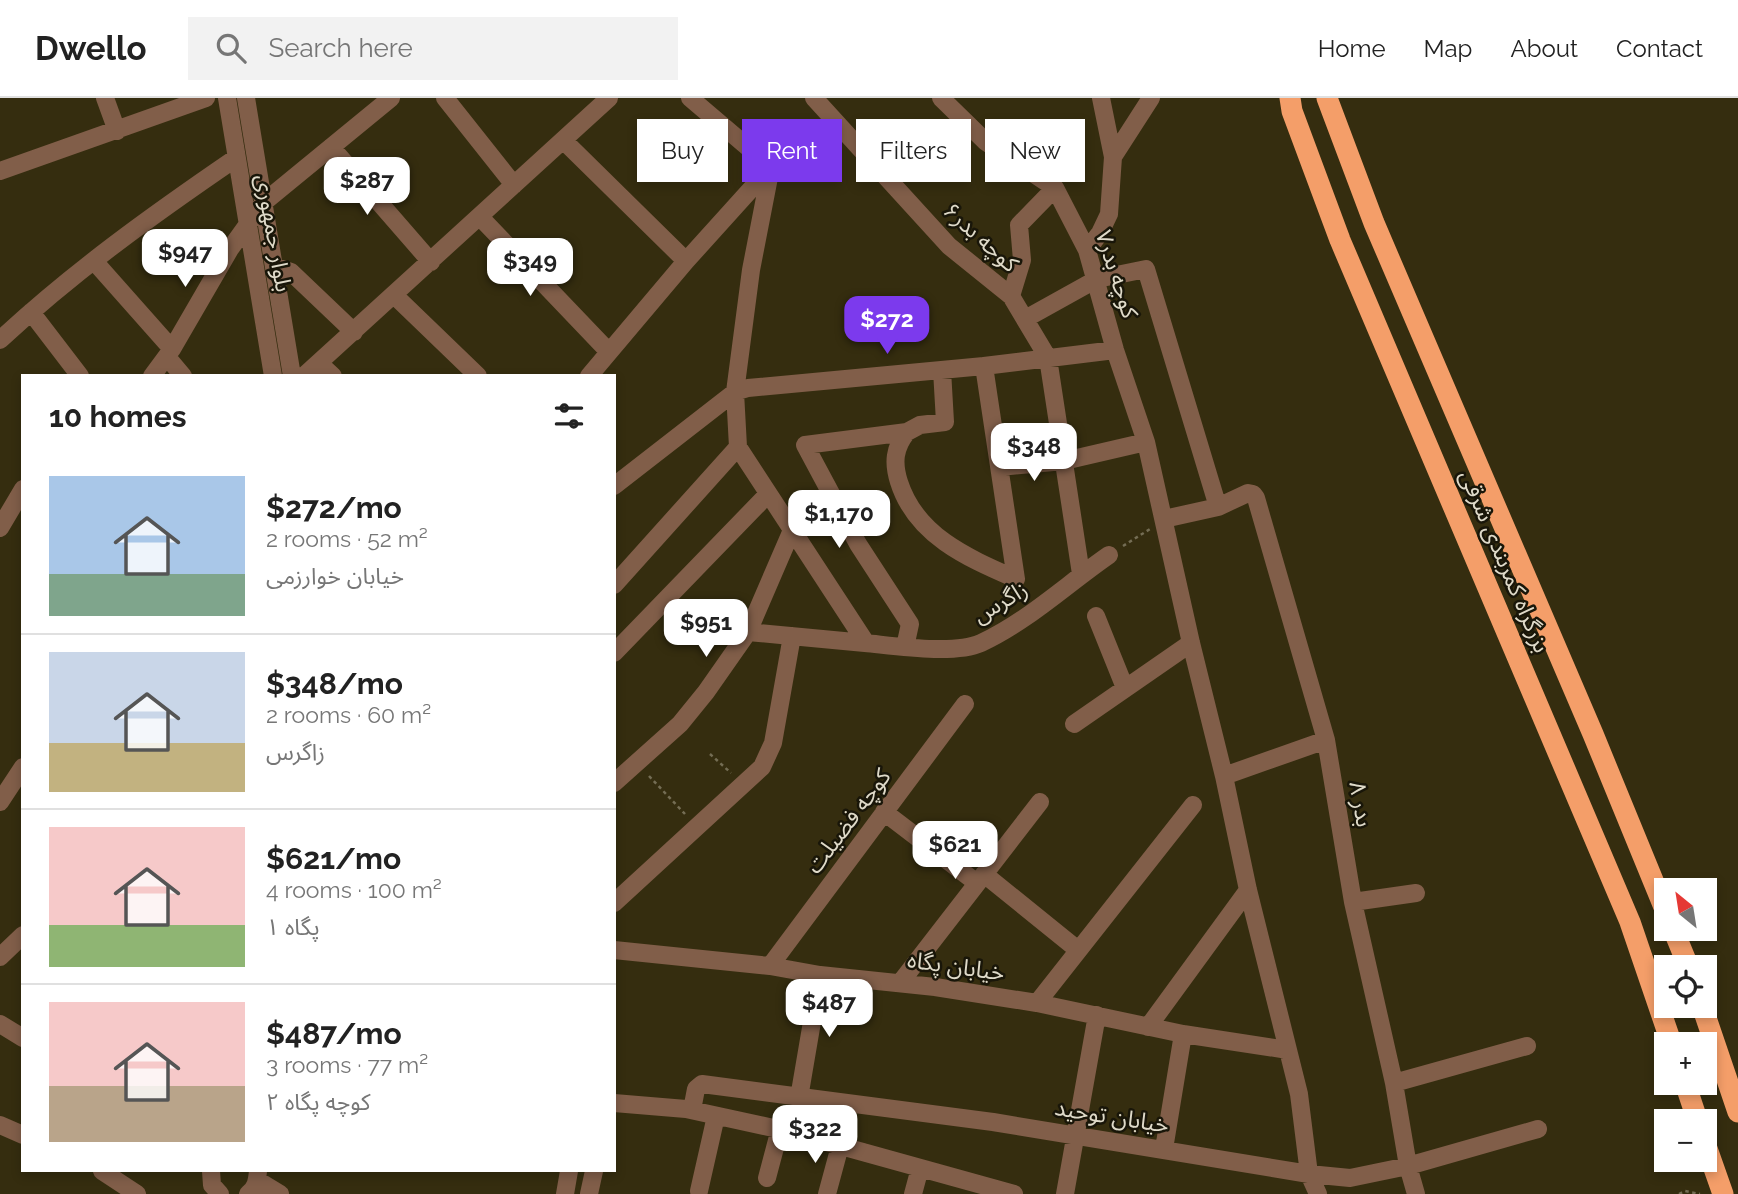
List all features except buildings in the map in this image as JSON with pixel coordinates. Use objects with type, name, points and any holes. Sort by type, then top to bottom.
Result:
[{"type":"highway","name":"بزرگراه کمربندی شرقی","points":[[1290,98],[1292,111],[1340,240],[1630,922],[1668,1032]]},
{"type":"highway","name":"بزرگراه کمربندی شرقی","points":[[1327,98],[1374,223],[1654,883]]},
{"type":"highway","points":[[1706,1018],[1738,1112]]},
{"type":"highway","points":[[1715,1172],[1723,1194]]},
{"type":"street","points":[[105,98],[117,131]]},
{"type":"street","points":[[0,171],[206,98]]},
{"type":"street","name":"بلوار جمهوری","points":[[228,98],[273,374]]},
{"type":"street","name":"بلوار جمهوری","points":[[246,98],[292,374]]},
{"type":"street","points":[[154,374],[170,353],[230,249],[263,203],[391,98]]},
{"type":"street","points":[[445,98],[514,185]]},
{"type":"street","points":[[690,98],[742,142]]},
{"type":"street","name":"کوچه بدر۶","points":[[814,98],[949,246],[1011,296],[1048,358]]},
{"type":"street","name":"کوچه بدر۷","points":[[940,98],[986,142],[1055,188],[1087,250],[1115,350],[1146,442],[1248,890],[1299,1094],[1309,1174],[1318,1194]]},
{"type":"street","points":[[1087,250],[1100,233],[1109,214],[1113,157],[1101,98]]},
{"type":"street","points":[[1113,157],[1152,98]]},
{"type":"street","points":[[306,374],[563,140],[597,102]]},
{"type":"street","points":[[563,140],[685,261]]},
{"type":"street","points":[[331,147],[431,262]]},
{"type":"street","points":[[0,340],[146,219],[236,158]]},
{"type":"street","points":[[591,374],[685,261],[757,182]]},
{"type":"street","points":[[768,182],[751,270],[735,392],[738,447],[866,643]]},
{"type":"street","points":[[1011,296],[1022,260],[1019,225],[1055,188]]},
{"type":"street","points":[[480,217],[609,352]]},
{"type":"street","points":[[94,261],[170,353],[182,374]]},
{"type":"street","points":[[274,266],[291,272],[354,332]]},
{"type":"street","points":[[1025,319],[1097,279],[1146,269],[1218,507],[1164,519]]},
{"type":"street","points":[[394,295],[476,374]]},
{"type":"street","points":[[31,312],[78,374]]},
{"type":"street","points":[[616,484],[735,392],[748,388],[984,366],[1115,350]]},
{"type":"street","points":[[1048,358],[1081,575]]},
{"type":"street","points":[[319,363],[331,374]]},
{"type":"street","points":[[907,432],[898,443],[895,470],[914,514],[923,526],[972,560],[1016,579],[984,366]]},
{"type":"street","points":[[905,647],[910,624],[858,544],[805,445],[907,432],[920,425],[945,422],[942,370]]},
{"type":"street","points":[[1000,467],[1064,461],[1146,442]]},
{"type":"street","points":[[616,583],[738,447]]},
{"type":"street","name":"بدر ۸","points":[[1218,507],[1248,493],[1256,498],[1326,740],[1353,902],[1416,1194]]},
{"type":"street","points":[[616,651],[768,495]]},
{"type":"street","points":[[0,528],[13,498]]},
{"type":"street","points":[[616,781],[680,724],[706,692],[748,632],[792,530]]},
{"type":"street","name":"زاگرس","points":[[748,632],[905,647],[965,648],[981,643],[1054,598],[1109,555]]},
{"type":"street","points":[[1096,616],[1125,688]]},
{"type":"street","points":[[616,901],[762,767],[773,743],[792,636]]},
{"type":"street","points":[[1074,724],[1191,642]]},
{"type":"street","name":"کوچه فضیلت","points":[[770,966],[965,704]]},
{"type":"street","points":[[1224,776],[1326,740]]},
{"type":"street","points":[[0,802],[21,770]]},
{"type":"street","points":[[900,983],[1040,802]]},
{"type":"street","points":[[1037,1003],[1193,805]]},
{"type":"street","points":[[884,812],[981,878],[1078,950]]},
{"type":"street","points":[[1149,1027],[1248,890]]},
{"type":"street","points":[[1353,902],[1416,893]]},
{"type":"street","points":[[0,957],[21,937]]},
{"type":"street","name":"خیابان پگاه","points":[[616,950],[770,966],[1037,1003],[1183,1034],[1288,1050]]},
{"type":"street","points":[[799,1098],[820,975]]},
{"type":"street","points":[[1065,1194],[1097,1015]]},
{"type":"street","points":[[0,1024],[21,1037]]},
{"type":"street","points":[[1164,1149],[1183,1034]]},
{"type":"street","points":[[1394,1083],[1527,1046]]},
{"type":"street","name":"خیابان توحید","points":[[692,1111],[696,1089],[702,1084],[993,1122],[1309,1174],[1350,1178],[1408,1166],[1538,1129]]},
{"type":"street","points":[[616,1103],[692,1111],[780,1129],[1006,1193]]},
{"type":"street","points":[[699,1191],[716,1116]]},
{"type":"street","points":[[0,1125],[21,1134]]},
{"type":"street","points":[[767,1178],[780,1129]]},
{"type":"street","points":[[827,1194],[840,1146]]},
{"type":"street","points":[[913,1194],[920,1168]]},
{"type":"street","points":[[103,1172],[136,1194]]},
{"type":"street","points":[[565,1194],[569,1172]]},
{"type":"street","points":[[589,1194],[594,1172]]},
{"type":"street","points":[[254,1182],[280,1194]]},
{"type":"path","points":[[1109,555],[1164,519]]},
{"type":"path","points":[[710,754],[744,785]]},
{"type":"path","points":[[637,763],[697,827]]},
{"type":"path","points":[[1679,1194],[1685,1191],[1700,1194]]}]
